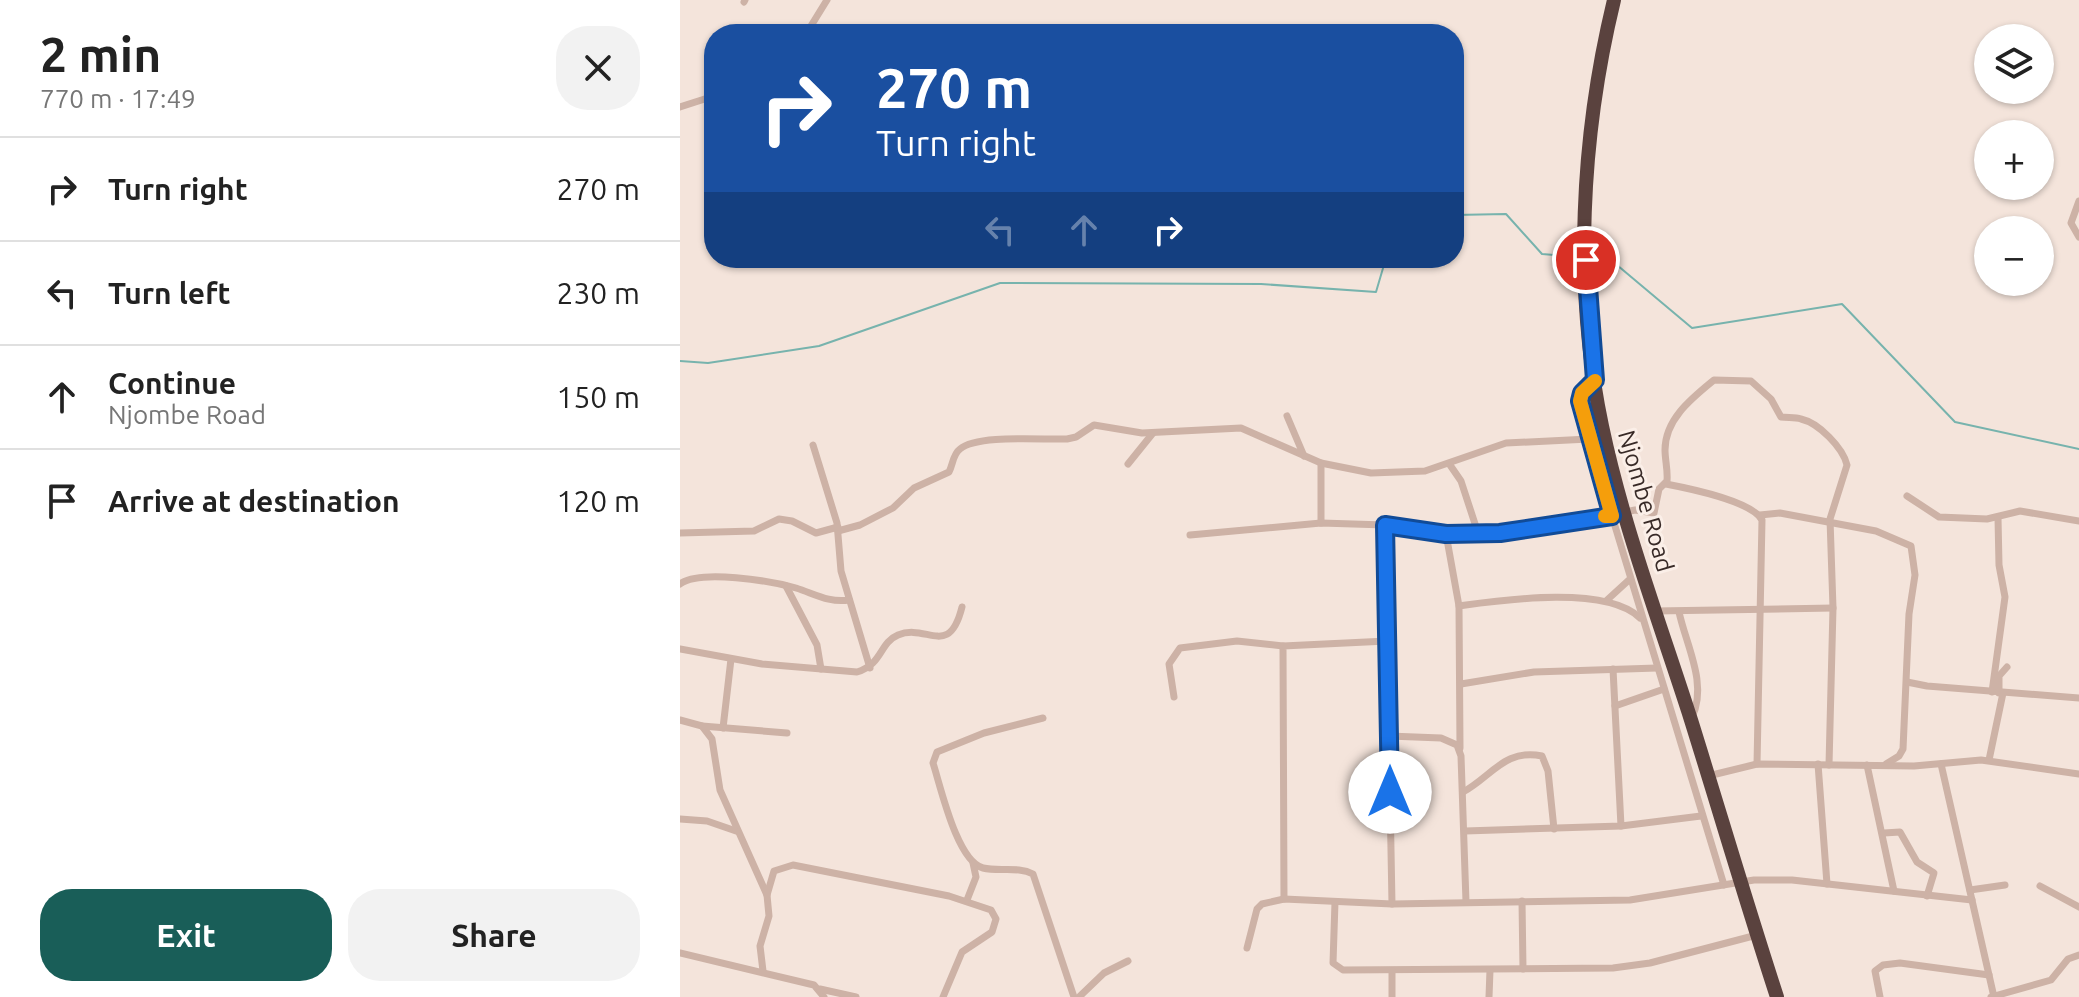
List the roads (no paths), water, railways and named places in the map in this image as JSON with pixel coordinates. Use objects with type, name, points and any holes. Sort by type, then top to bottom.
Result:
[{"type":"highway","name":"Njombe Road","points":[[1614,0],[1593,117],[1585,241],[1595,380],[1602,425],[1619,514],[1648,616],[1691,719],[1777,997]]},
{"type":"street","points":[[812,24],[827,0]]},
{"type":"street","points":[[680,107],[704,99]]},
{"type":"street","points":[[2079,201],[2071,223],[2079,237]]},
{"type":"street","points":[[1666,484],[1665,443],[1670,426],[1681,409],[1714,380],[1741,379],[1763,390],[1781,417],[1804,419],[1845,456],[1847,473],[1830,523],[1833,608],[1829,765]]},
{"type":"street","points":[[1595,380],[1582,393],[1580,401],[1589,439],[1619,514],[1630,579],[1648,616],[1657,668],[1724,885]]},
{"type":"street","points":[[1287,416],[1304,456]]},
{"type":"street","points":[[680,533],[754,531],[779,519],[792,521],[816,533],[860,525],[893,508],[914,488],[949,472],[954,457],[966,446],[1007,438],[1067,439],[1094,425],[1132,433],[1241,428],[1271,438],[1321,463],[1371,473],[1425,471],[1450,465],[1506,443],[1589,439]]},
{"type":"street","points":[[1128,464],[1153,433]]},
{"type":"street","points":[[813,445],[838,529],[838,557],[870,668]]},
{"type":"street","points":[[1321,463],[1321,523]]},
{"type":"street","points":[[1450,465],[1461,481],[1478,533]]},
{"type":"street","points":[[1190,535],[1321,523],[1385,525],[1446,534],[1523,532],[1635,510],[1654,513],[1659,489],[1666,484],[1699,491],[1760,515],[1780,513],[1880,532],[1907,543],[1913,550],[1915,575],[1909,614],[1902,753],[1886,764]]},
{"type":"street","points":[[1907,496],[1939,517],[1998,518],[2020,511],[2079,521]]},
{"type":"street","points":[[1757,764],[1763,542],[1760,515]]},
{"type":"street","points":[[1989,760],[2005,597],[1999,565],[1998,518]]},
{"type":"street","points":[[1385,525],[1392,904]]},
{"type":"street","points":[[1446,534],[1459,606],[1460,750],[1466,902]]},
{"type":"street","points":[[680,584],[691,578],[708,576],[786,586],[836,602],[849,600]]},
{"type":"street","points":[[1606,601],[1630,579]]},
{"type":"street","points":[[786,586],[817,645],[821,669]]},
{"type":"street","points":[[1459,606],[1536,599],[1606,601],[1648,616],[1679,612],[1833,608]]},
{"type":"street","points":[[680,649],[731,659],[845,673],[870,668],[886,645],[899,635],[910,633],[936,638],[947,634],[954,629],[962,607]]},
{"type":"street","points":[[1679,612],[1699,693],[1691,719]]},
{"type":"street","points":[[1174,697],[1169,664],[1171,655],[1180,648],[1237,641],[1283,646],[1387,641]]},
{"type":"street","points":[[1283,646],[1284,899]]},
{"type":"street","points":[[723,728],[731,659]]},
{"type":"street","points":[[1998,692],[1999,676],[2007,667]]},
{"type":"street","points":[[1461,684],[1506,674],[1657,668]]},
{"type":"street","points":[[1613,669],[1621,826]]},
{"type":"street","points":[[1907,682],[2079,698]]},
{"type":"street","points":[[1615,706],[1664,689]]},
{"type":"street","points":[[967,900],[976,877],[973,863],[953,825],[934,758],[937,752],[956,742],[1043,718]]},
{"type":"street","points":[[680,720],[702,726],[787,733]]},
{"type":"street","points":[[702,726],[714,746],[720,790],[767,895],[769,916],[760,946],[763,971]]},
{"type":"street","points":[[1389,736],[1441,738],[1451,741],[1460,750]]},
{"type":"street","points":[[1463,792],[1482,782],[1504,759],[1527,754],[1542,756],[1548,771],[1554,829]]},
{"type":"street","points":[[1708,776],[1757,764],[1941,764],[1989,760],[2079,774]]},
{"type":"street","points":[[1818,764],[1827,884]]},
{"type":"street","points":[[1941,764],[1993,997],[2051,980],[2068,959],[2079,955]]},
{"type":"street","points":[[1867,765],[1894,891]]},
{"type":"street","points":[[1465,831],[1621,826],[1701,816]]},
{"type":"street","points":[[680,819],[707,821],[736,831]]},
{"type":"street","points":[[1884,833],[1900,832],[1917,862],[1934,873],[1927,896]]},
{"type":"street","points":[[973,863],[987,869],[1033,874],[1077,997],[1104,973],[1128,961]]},
{"type":"street","points":[[767,895],[774,871],[793,865],[967,900],[991,910],[996,919],[992,932],[962,952],[943,997]]},
{"type":"street","points":[[1247,948],[1257,909],[1262,904],[1284,899],[1392,904],[1630,900],[1740,881],[1827,884],[1972,900]]},
{"type":"street","points":[[1970,890],[2005,885]]},
{"type":"street","points":[[2040,886],[2079,907]]},
{"type":"street","points":[[1522,901],[1523,969]]},
{"type":"street","points":[[1335,902],[1332,957],[1336,969],[1613,968],[1650,963],[1757,935]]},
{"type":"street","points":[[680,953],[763,971],[822,993],[856,997]]},
{"type":"street","points":[[1880,997],[1875,971],[1891,963],[1989,975]]},
{"type":"street","points":[[1489,997],[1490,970]]},
{"type":"street","points":[[1392,971],[1392,997]]},
{"type":"waterway","points":[[1464,215],[1506,214],[1542,254],[1579,257]]},
{"type":"waterway","points":[[1589,258],[1611,260],[1692,328],[1842,304],[1955,422],[2079,449]]},
{"type":"waterway","points":[[680,361],[708,363],[819,346],[1000,283],[1261,284],[1376,292],[1383,268]]}]
